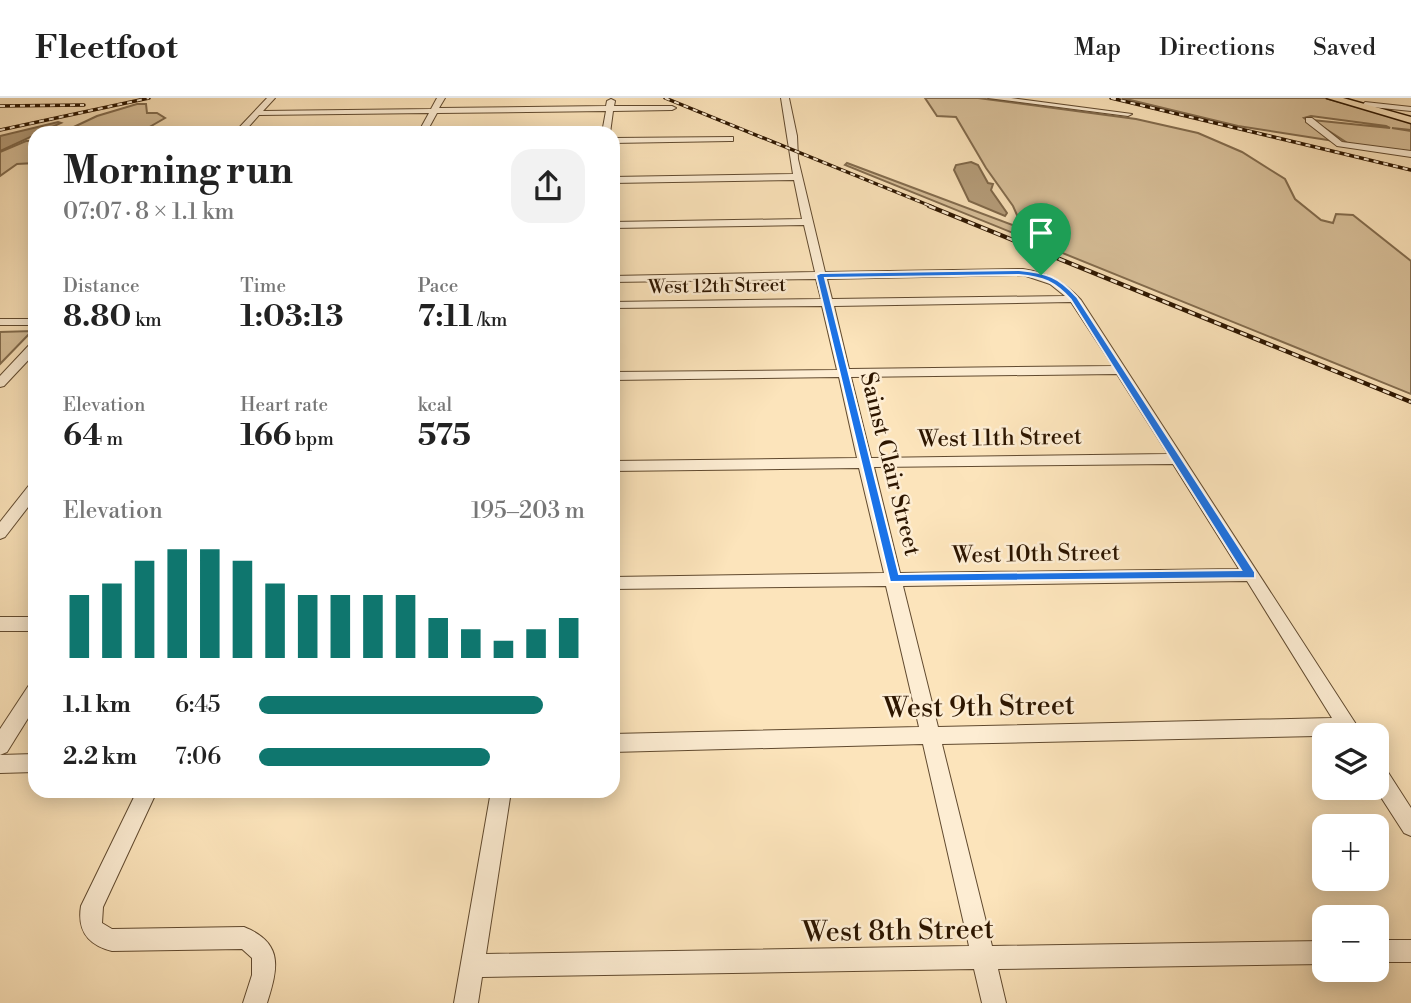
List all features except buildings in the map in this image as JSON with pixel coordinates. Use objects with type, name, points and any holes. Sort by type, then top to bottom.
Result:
[{"type":"main road","points":[[1332,98],[1411,118]]},
{"type":"main road","points":[[1343,98],[1394,109],[1411,118]]},
{"type":"street","points":[[245,126],[271,98]]},
{"type":"street","points":[[426,126],[441,98]]},
{"type":"street","points":[[607,126],[611,98]]},
{"type":"street","name":"Sainst Clair Street","points":[[785,98],[793,136],[797,177],[995,1003]]},
{"type":"street","points":[[992,98],[1128,114]]},
{"type":"street","points":[[257,113],[672,108]]},
{"type":"street","points":[[1394,109],[1411,108]]},
{"type":"street","points":[[1309,120],[1340,144],[1411,154]]},
{"type":"street","points":[[620,141],[730,139]]},
{"type":"street","points":[[620,180],[797,177]]},
{"type":"street","points":[[620,225],[808,222]]},
{"type":"street","name":"West 12th Street","points":[[620,279],[1019,272],[1041,275],[1059,282],[1074,299]]},
{"type":"street","points":[[1074,299],[1122,370],[1345,723]]},
{"type":"street","name":"West 12th Street","points":[[620,305],[1074,299]]},
{"type":"street","points":[[0,322],[28,322]]},
{"type":"street","points":[[0,383],[28,353]]},
{"type":"street","points":[[620,376],[1122,370]]},
{"type":"street","name":"West 11th Street","points":[[620,466],[1177,459]]},
{"type":"street","points":[[0,533],[28,497]]},
{"type":"street","name":"West 10th Street","points":[[620,583],[1250,575]]},
{"type":"street","points":[[0,624],[28,624]]},
{"type":"street","points":[[0,746],[28,702]]},
{"type":"street","name":"West 9th Street","points":[[620,743],[1312,731]]},
{"type":"street","points":[[0,764],[28,763]]},
{"type":"street","points":[[1389,792],[1411,826]]},
{"type":"street","points":[[144,798],[92,906],[89,922],[93,931],[100,937],[112,940],[244,938],[255,943],[262,951],[265,963],[255,1003]]},
{"type":"street","points":[[466,1003],[499,798]]},
{"type":"street","points":[[1389,951],[1411,951]]},
{"type":"street","name":"West 8th Street","points":[[472,966],[1312,952]]},
{"type":"shaded area","points":[[925,98],[978,98],[1136,119],[1198,133],[1242,152],[1285,179],[1295,199],[1321,220],[1333,223],[1336,214],[1353,215],[1411,261],[1411,394],[845,165],[847,163],[1015,226],[1021,224],[1013,206],[986,168],[956,117],[937,116]]},
{"type":"shaded area","points":[[1122,98],[1325,98],[1411,122],[1411,130],[1392,128],[1411,131],[1411,153],[1349,144],[1312,120],[1390,128],[1386,126],[1311,116],[1304,118],[1334,141],[1238,126]]},
{"type":"shaded area","points":[[137,104],[146,104],[147,113],[157,113],[165,118],[151,126],[76,126],[97,116]]},
{"type":"shaded area","points":[[58,122],[61,123],[54,126],[41,126]]},
{"type":"shaded area","points":[[28,129],[28,138],[0,151],[0,136]]},
{"type":"shaded area","points":[[28,141],[28,163],[17,164],[0,176],[0,152]]},
{"type":"shaded area","points":[[971,162],[978,165],[988,183],[993,184],[991,190],[1007,213],[1005,216],[969,201],[954,170],[956,165]]},
{"type":"shaded area","points":[[28,331],[28,335],[0,364],[0,332]]},
{"type":"railway","points":[[0,130],[149,98]]},
{"type":"railway","points":[[665,98],[933,207]]},
{"type":"railway","points":[[1111,98],[1411,170]]},
{"type":"railway","points":[[0,106],[84,105]]},
{"type":"railway","points":[[929,206],[1411,402]]},
{"type":"route","points":[[1019,272],[1041,275],[1059,282],[1074,299],[1114,357],[1250,575],[894,579],[820,275],[1019,272]]}]
